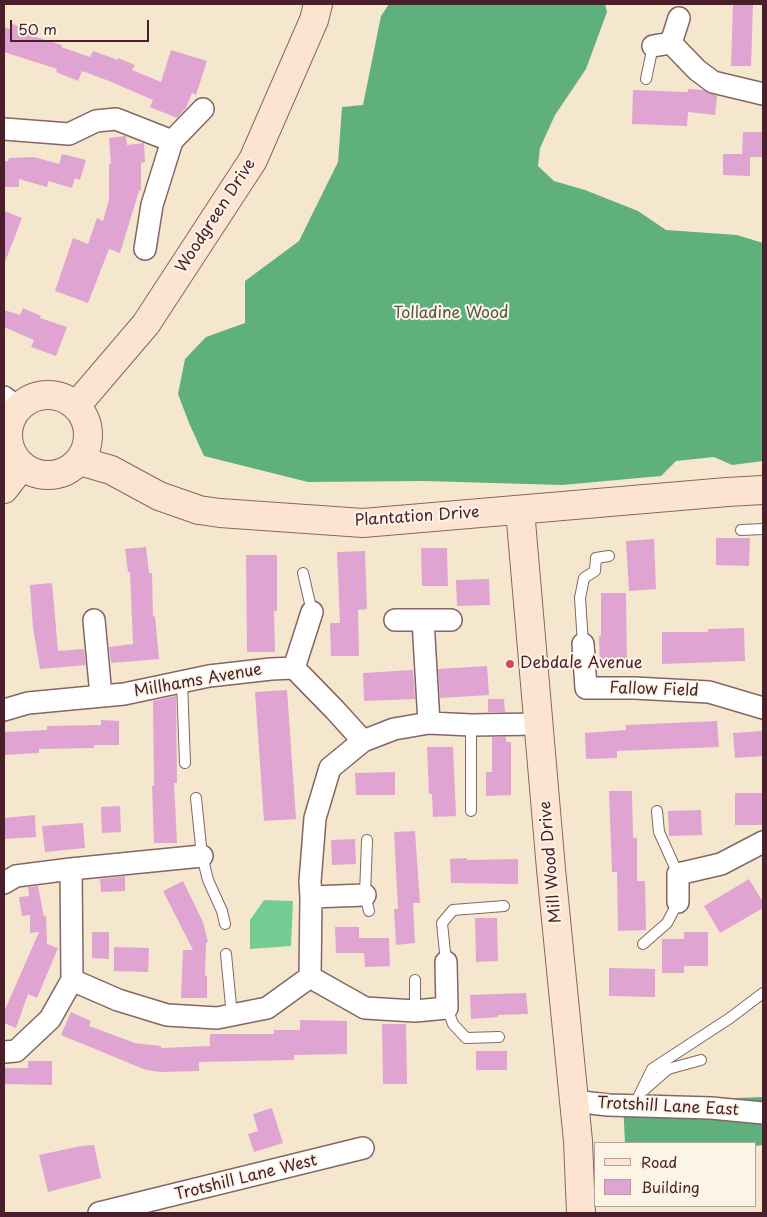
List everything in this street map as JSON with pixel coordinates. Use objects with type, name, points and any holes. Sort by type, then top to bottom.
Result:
[{"type":"street","name":"Woodgreen Drive","points":[[76,406],[146,324],[253,160],[314,20],[318,4]]},
{"type":"street","points":[[679,18],[662,45],[713,82],[763,94]]},
{"type":"street","points":[[145,249],[152,205],[172,141],[204,109]]},
{"type":"street","points":[[4,128],[69,134],[96,121],[116,119],[172,141]]},
{"type":"street","points":[[39,395],[59,396],[76,406],[87,424],[88,446],[80,460],[61,474],[40,476],[21,467],[9,450],[8,424],[11,402],[39,395]]},
{"type":"street","name":"Plantation Drive","points":[[80,460],[111,470],[159,496],[200,510],[363,523],[763,490]]},
{"type":"street","points":[[4,489],[21,467]]},
{"type":"street","name":"Mill Wood Drive","points":[[520,510],[578,1141],[582,1213]]},
{"type":"street","points":[[312,612],[294,668],[336,710],[363,741]]},
{"type":"street","points":[[94,620],[101,696]]},
{"type":"street","points":[[395,620],[450,620]]},
{"type":"street","points":[[423,620],[429,723]]},
{"type":"street","name":"Fallow Field","points":[[583,644],[586,688],[634,688],[709,692],[763,708]]},
{"type":"street","name":"Millhams Avenue","points":[[4,710],[28,703],[124,694],[209,676],[294,668]]},
{"type":"street","points":[[310,977],[310,882],[315,818],[330,768],[363,741],[394,729],[429,723],[470,725],[539,724]]},
{"type":"street","points":[[678,902],[678,874],[721,864],[763,842]]},
{"type":"street","points":[[4,883],[16,876],[202,856]]},
{"type":"street","points":[[4,1052],[16,1051],[50,1019],[72,980],[71,869]]},
{"type":"street","points":[[311,897],[367,903]]},
{"type":"street","points":[[310,977],[365,1008],[414,1011],[447,1008],[446,962]]},
{"type":"street","points":[[72,980],[118,1000],[167,1015],[217,1018],[267,1008],[310,977]]},
{"type":"street","name":"Trotshill Lane East","points":[[573,1101],[608,1105],[637,1100],[763,1113]]},
{"type":"street","name":"Trotshill Lane West","points":[[99,1213],[363,1148]]},
{"type":"lane","points":[[646,79],[662,45]]},
{"type":"lane","points":[[741,530],[763,529]]},
{"type":"lane","points":[[583,644],[580,598],[584,578],[595,571],[596,558],[609,556]]},
{"type":"lane","points":[[303,573],[312,612]]},
{"type":"lane","points":[[182,682],[185,763]]},
{"type":"lane","points":[[470,725],[471,811]]},
{"type":"lane","points":[[196,798],[202,856],[208,880],[222,911],[225,924]]},
{"type":"lane","points":[[657,810],[659,832],[678,874]]},
{"type":"lane","points":[[367,840],[367,903]]},
{"type":"lane","points":[[644,944],[667,923],[678,902]]},
{"type":"lane","points":[[446,962],[442,923],[453,910],[504,906]]},
{"type":"lane","points":[[226,954],[232,1016]]},
{"type":"lane","points":[[414,980],[414,1011]]},
{"type":"lane","points":[[637,1100],[652,1069],[730,1018],[763,993]]},
{"type":"lane","points":[[447,1008],[453,1024],[466,1038],[499,1037]]},
{"type":"lane","points":[[637,1100],[668,1070],[701,1060]]},
{"type":"green space","name":"Tolladine Wood","points":[[389,4],[605,4],[607,12],[586,69],[555,115],[540,148],[538,166],[554,181],[585,190],[638,211],[666,230],[737,235],[763,243],[763,461],[732,465],[714,457],[676,461],[661,476],[562,485],[424,481],[308,482],[204,456],[178,394],[185,359],[206,337],[245,323],[245,281],[299,241],[338,162],[342,107],[363,105],[381,16]]},
{"type":"green space","points":[[264,900],[293,901],[291,946],[250,949],[250,920]]},
{"type":"green space","points":[[763,1097],[763,1145],[757,1146],[757,1142],[625,1142],[623,1102]]},
{"type":"building","points":[[733,4],[753,4],[751,66],[731,66]]},
{"type":"building","points":[[12,24],[37,32],[36,37],[62,45],[61,47],[90,57],[93,51],[118,60],[118,58],[135,65],[132,70],[161,82],[171,50],[207,61],[196,95],[192,93],[186,108],[177,118],[150,107],[153,100],[109,81],[82,71],[78,81],[56,72],[57,69],[4,52],[4,27],[10,29]]},
{"type":"building","points":[[688,89],[703,90],[717,96],[715,115],[688,112],[687,126],[632,124],[633,90],[688,92]]},
{"type":"building","points":[[743,132],[763,132],[763,157],[750,157],[750,176],[723,175],[723,154],[742,154]]},
{"type":"building","points":[[126,136],[127,145],[144,143],[145,162],[141,163],[141,190],[139,191],[120,253],[109,249],[88,303],[55,291],[73,238],[88,244],[97,218],[103,221],[109,200],[109,163],[111,164],[109,138]]},
{"type":"building","points":[[62,154],[86,160],[80,180],[75,178],[72,188],[48,181],[47,187],[19,179],[19,187],[4,187],[4,161],[8,161],[9,158],[34,157],[59,164]]},
{"type":"building","points":[[4,211],[22,218],[5,262],[4,262]]},
{"type":"building","points":[[23,308],[41,316],[40,318],[67,327],[56,356],[31,347],[34,340],[4,327],[4,310],[20,315]]},
{"type":"building","points":[[716,538],[750,538],[749,566],[716,565]]},
{"type":"building","points":[[654,539],[656,589],[629,591],[626,541]]},
{"type":"building","points":[[146,547],[149,573],[152,573],[153,617],[155,616],[159,659],[111,663],[109,647],[133,644],[130,572],[128,572],[125,549]]},
{"type":"building","points":[[421,548],[447,548],[448,586],[422,586]]},
{"type":"building","points":[[365,551],[367,609],[358,610],[359,656],[331,656],[330,623],[340,623],[337,552]]},
{"type":"building","points":[[246,555],[277,555],[277,611],[274,611],[275,652],[247,652]]},
{"type":"building","points":[[489,579],[490,605],[457,606],[456,580]]},
{"type":"building","points":[[52,583],[58,651],[84,649],[86,665],[40,669],[33,628],[30,585]]},
{"type":"building","points":[[601,593],[626,593],[627,666],[600,667]]},
{"type":"building","points":[[744,628],[745,661],[662,664],[662,632],[708,632],[708,629]]},
{"type":"building","points":[[487,666],[489,695],[440,698],[438,669]]},
{"type":"building","points":[[413,670],[415,699],[364,701],[363,673]]},
{"type":"building","points":[[287,690],[296,819],[264,821],[255,692]]},
{"type":"building","points":[[176,696],[177,783],[174,783],[177,843],[154,843],[152,786],[154,786],[153,701]]},
{"type":"building","points":[[488,699],[504,699],[505,712],[488,712]]},
{"type":"building","points":[[101,720],[119,721],[119,745],[94,745],[94,748],[39,749],[39,753],[4,755],[4,732],[47,730],[47,726],[101,725]]},
{"type":"building","points":[[717,721],[719,747],[617,751],[617,758],[586,759],[585,733],[626,730],[626,725]]},
{"type":"building","points":[[763,731],[763,756],[735,758],[733,733]]},
{"type":"building","points":[[492,737],[506,737],[506,742],[511,742],[511,795],[486,796],[486,772],[492,772]]},
{"type":"building","points":[[427,747],[453,747],[456,816],[433,817],[432,794],[429,794]]},
{"type":"building","points":[[395,772],[395,795],[356,795],[355,773]]},
{"type":"building","points":[[609,791],[632,791],[633,838],[637,838],[637,881],[645,881],[646,930],[618,931],[617,872],[612,872]]},
{"type":"building","points":[[735,793],[763,793],[763,825],[735,825]]},
{"type":"building","points":[[120,806],[121,832],[102,833],[101,807]]},
{"type":"building","points":[[701,810],[702,835],[669,836],[668,811]]},
{"type":"building","points":[[35,815],[36,837],[4,839],[4,818]]},
{"type":"building","points":[[83,823],[85,848],[45,852],[42,826]]},
{"type":"building","points":[[415,831],[420,903],[413,903],[415,943],[396,945],[394,909],[398,909],[394,832]]},
{"type":"building","points":[[355,839],[356,864],[332,865],[331,840]]},
{"type":"building","points":[[467,858],[467,860],[518,859],[518,884],[451,883],[450,859]]},
{"type":"building","points":[[125,876],[125,891],[101,892],[100,879]]},
{"type":"building","points":[[749,879],[763,902],[763,908],[720,933],[704,906]]},
{"type":"building","points":[[183,881],[203,922],[208,942],[206,943],[205,976],[207,976],[207,998],[181,998],[183,950],[193,950],[163,891]]},
{"type":"building","points":[[38,886],[44,917],[46,915],[47,944],[58,948],[37,998],[28,994],[16,1028],[4,1023],[4,1012],[39,932],[30,933],[30,915],[22,916],[19,897],[29,896],[28,887]]},
{"type":"building","points":[[475,918],[497,918],[498,961],[476,962]]},
{"type":"building","points":[[335,927],[359,927],[359,938],[389,938],[390,966],[365,967],[364,953],[336,953]]},
{"type":"building","points":[[92,932],[109,932],[109,959],[92,958]]},
{"type":"building","points":[[684,932],[708,932],[708,966],[684,966],[684,973],[662,973],[662,939],[684,939]]},
{"type":"building","points":[[114,947],[149,948],[148,972],[114,971]]},
{"type":"building","points":[[609,968],[655,969],[655,997],[609,996]]},
{"type":"building","points":[[526,993],[528,1014],[498,1015],[498,1017],[471,1019],[470,995]]},
{"type":"building","points":[[71,1012],[91,1021],[89,1026],[135,1043],[161,1046],[161,1048],[210,1046],[210,1034],[274,1034],[274,1030],[300,1030],[300,1020],[347,1021],[347,1054],[294,1055],[294,1060],[199,1062],[199,1071],[160,1072],[146,1070],[61,1035]]},
{"type":"building","points":[[382,1024],[406,1024],[407,1084],[383,1084]]},
{"type":"building","points":[[476,1051],[507,1051],[507,1070],[476,1070]]},
{"type":"building","points":[[28,1061],[52,1061],[52,1085],[4,1084],[4,1068],[28,1068]]},
{"type":"building","points":[[272,1108],[283,1143],[254,1152],[248,1134],[258,1131],[253,1114]]},
{"type":"building","points":[[94,1145],[101,1178],[48,1192],[39,1155]]},
{"type":"place","name":"Debdale Avenue","points":[[510,664]]}]
